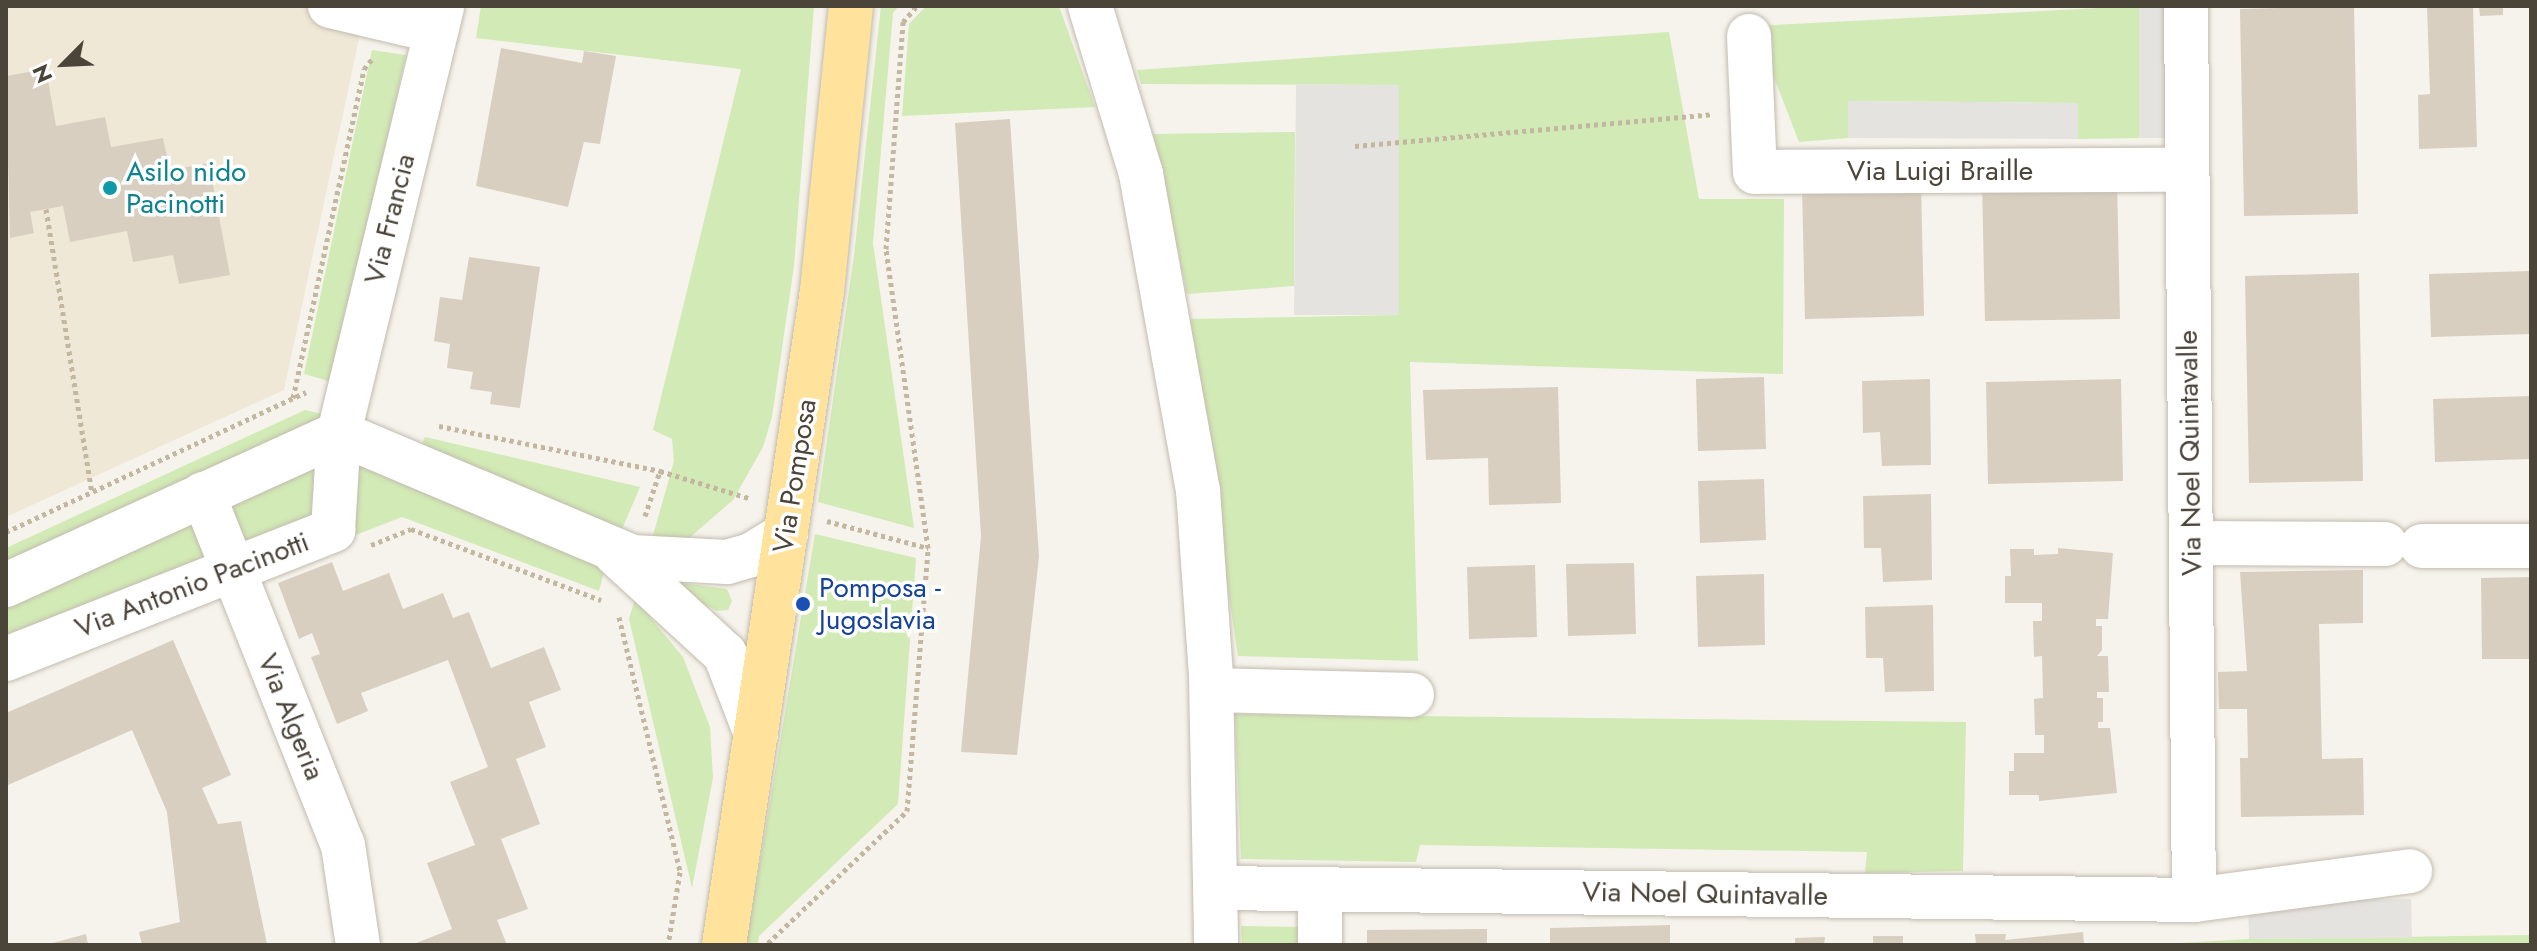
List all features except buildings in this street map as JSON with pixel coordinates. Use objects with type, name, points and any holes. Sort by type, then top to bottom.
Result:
[{"type":"main road","name":"Via Pomposa","points":[[724,945],[822,291],[851,6]]},
{"type":"street","points":[[330,6],[426,20]]},
{"type":"street","points":[[1090,6],[1141,174],[1187,412],[1203,544],[1212,690],[1216,945]]},
{"type":"street","name":"Via Noel Quintavalle","points":[[2186,6],[2194,900]]},
{"type":"street","name":"Via Francia","points":[[339,433],[426,20]]},
{"type":"street","name":"Via Luigi Braille","points":[[1749,36],[1755,172],[2187,170]]},
{"type":"street","points":[[6,585],[339,433],[613,552],[671,562],[727,562],[751,555],[786,534]]},
{"type":"street","name":"Via Antonio Pacinotti","points":[[6,659],[333,530],[339,433]]},
{"type":"street","name":"Via Algeria","points":[[203,494],[230,569],[343,845],[358,945]]},
{"type":"street","points":[[2191,543],[2531,546]]},
{"type":"street","points":[[613,552],[725,654],[756,734]]},
{"type":"street","points":[[1212,690],[1412,695]]},
{"type":"street","name":"Via Noel Quintavalle","points":[[1215,888],[2194,900],[2410,871]]},
{"type":"street","points":[[1320,889],[1320,945]]},
{"type":"path","points":[[768,945],[907,811],[928,548],[886,249],[903,22],[917,6]]},
{"type":"path","points":[[293,398],[364,69],[426,20]]},
{"type":"path","points":[[1355,146],[1752,110]]},
{"type":"path","points":[[46,209],[92,492]]},
{"type":"path","points":[[320,535],[332,560],[411,529],[617,606],[680,872],[668,945]]},
{"type":"shaded area","points":[[6,6],[366,6],[284,390],[6,517]]},
{"type":"shaded area","points":[[2139,6],[2168,6],[2167,138],[2139,138]]},
{"type":"shaded area","points":[[1296,84],[1399,85],[1399,315],[1294,315]]},
{"type":"shaded area","points":[[1848,101],[2078,103],[2078,139],[1848,138]]},
{"type":"shaded area","points":[[2411,899],[2412,938],[2249,939],[2248,901]]},
{"type":"green space","points":[[481,6],[814,6],[794,266],[772,417],[763,447],[733,500],[688,539],[652,539],[674,461],[672,439],[653,430],[741,69],[476,38]]},
{"type":"green space","points":[[881,6],[899,6],[893,13],[873,243],[914,528],[818,502],[854,256]]},
{"type":"green space","points":[[926,6],[1059,6],[1095,107],[902,116],[909,24]]},
{"type":"green space","points":[[2139,6],[2139,138],[2078,139],[2078,103],[1849,101],[1848,138],[1799,142],[1754,26]]},
{"type":"green space","points":[[1669,32],[1699,199],[1784,199],[1783,374],[1410,362],[1418,661],[1238,656],[1187,319],[1398,315],[1398,85],[1141,84],[1137,70]]},
{"type":"green space","points":[[372,50],[406,55],[332,382],[304,374]]},
{"type":"green space","points":[[1295,132],[1294,286],[1187,294],[1153,134]]},
{"type":"green space","points":[[305,410],[322,414],[317,435],[6,577],[6,548]]},
{"type":"green space","points":[[425,437],[640,487],[617,541],[418,453]]},
{"type":"green space","points":[[357,454],[605,568],[599,591],[402,517],[353,536]]},
{"type":"green space","points":[[320,456],[319,518],[240,548],[223,501]]},
{"type":"green space","points":[[194,509],[214,559],[6,644],[6,595]]},
{"type":"green space","points":[[815,534],[916,558],[898,804],[759,936],[758,945],[746,945]]},
{"type":"green space","points":[[658,580],[727,589],[732,601],[728,610],[717,611]]},
{"type":"green space","points":[[635,599],[683,657],[710,727],[713,778],[692,888],[629,619]]},
{"type":"green space","points":[[1235,714],[1966,722],[1963,871],[1865,873],[1867,852],[1420,845],[1416,862],[1241,859]]},
{"type":"green space","points":[[1241,926],[1305,927],[1305,945],[1242,945]]},
{"type":"green space","points":[[2531,935],[2531,945],[2145,945],[2249,939]]},
{"type":"place","name":"Asilo nido Pacinotti","points":[[110,188]]},
{"type":"place","name":"Pomposa - Jugoslavia","points":[[803,604]]}]
